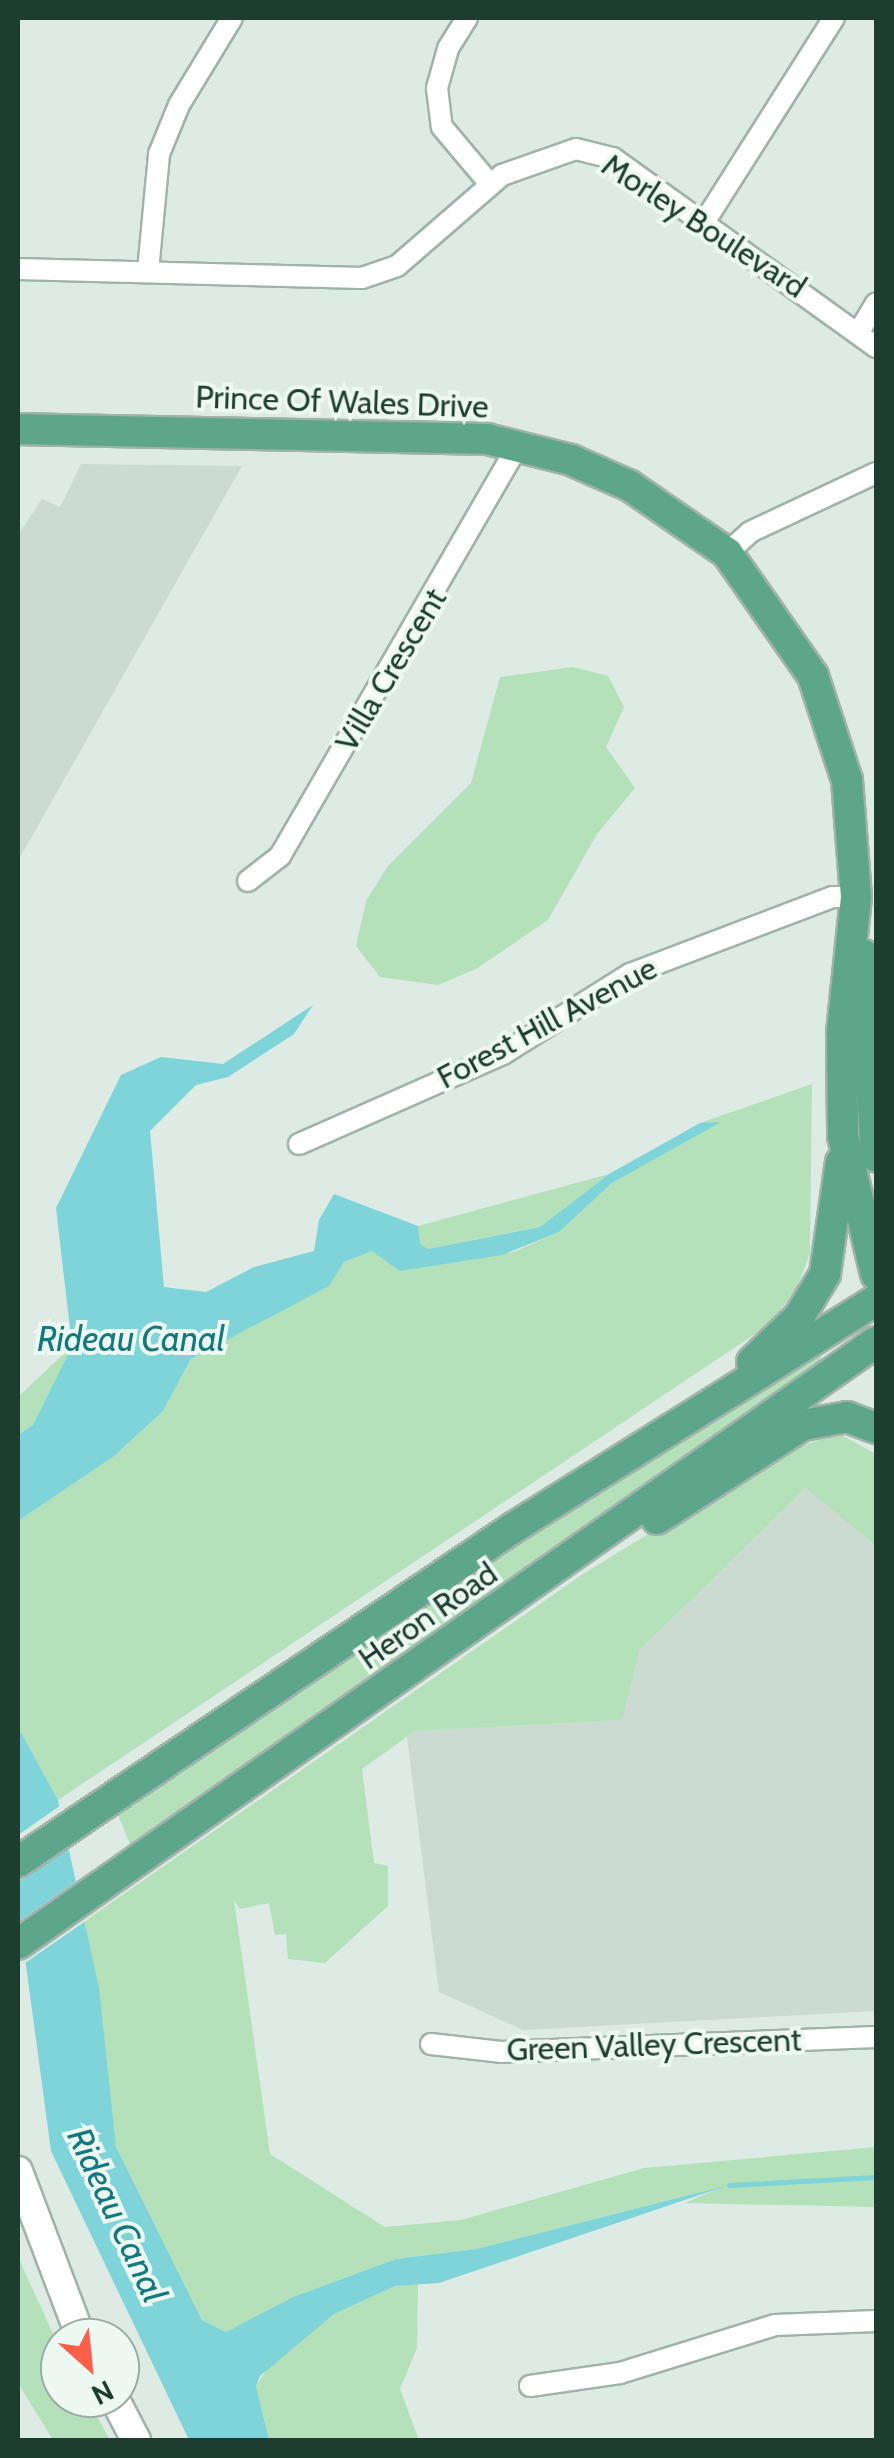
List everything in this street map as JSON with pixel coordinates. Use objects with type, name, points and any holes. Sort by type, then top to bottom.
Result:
[{"type":"main road","name":"Prince Of Wales Drive","points":[[18,429],[430,434],[518,446],[630,486],[727,553],[782,624],[820,692],[854,821],[855,1034],[844,1136],[876,1274]]},
{"type":"main road","name":"Prince Of Wales Drive","points":[[855,1034],[873,1086],[876,1157]]},
{"type":"main road","points":[[702,1408],[812,1300],[830,1257],[844,1136]]},
{"type":"main road","name":"Heron Road","points":[[18,1862],[121,1790],[702,1408],[876,1300]]},
{"type":"main road","name":"Heron Road","points":[[18,1944],[876,1342]]},
{"type":"main road","points":[[506,1604],[718,1484],[803,1425],[847,1417],[876,1428]]},
{"type":"main road","points":[[18,2171],[73,2318]]},
{"type":"street","points":[[148,271],[159,154],[179,105],[232,18]]},
{"type":"street","points":[[467,18],[448,49],[437,88],[442,127],[490,184]]},
{"type":"street","points":[[705,221],[834,18]]},
{"type":"street","name":"Morley Boulevard","points":[[18,269],[49,275],[148,271],[362,278],[398,266],[490,184],[538,157],[576,149],[613,158],[860,330],[876,347]]},
{"type":"street","points":[[860,330],[876,303]]},
{"type":"street","name":"Villa Crescent","points":[[248,882],[280,856],[518,446]]},
{"type":"street","points":[[727,553],[750,532],[876,473]]},
{"type":"street","name":"Forest Hill Avenue","points":[[299,1144],[504,1054],[630,974],[832,897],[856,902]]},
{"type":"street","name":"Green Valley Crescent","points":[[431,2044],[501,2052],[876,2037]]},
{"type":"street","points":[[530,2386],[620,2372],[775,2326],[876,2321]]},
{"type":"shaded area","points":[[81,464],[242,466],[18,861],[18,535],[42,499],[60,507]]},
{"type":"shaded area","points":[[807,1487],[876,1546],[876,2011],[523,2030],[439,1992],[407,1737],[415,1731],[622,1720],[640,1650]]},
{"type":"green space","points":[[573,667],[608,676],[624,707],[606,747],[635,788],[597,834],[548,920],[476,969],[438,985],[380,977],[356,946],[366,901],[388,866],[471,783],[500,677]]},
{"type":"green space","points":[[812,1084],[810,1253],[796,1291],[767,1326],[58,1800],[18,1727],[18,1521],[113,1457],[163,1411],[191,1359],[328,1286],[344,1262],[373,1250],[400,1271],[513,1252],[559,1232],[612,1183],[718,1123],[700,1123]]},
{"type":"green space","points":[[609,1174],[540,1227],[428,1249],[419,1244],[418,1226]]},
{"type":"green space","points":[[72,1346],[33,1425],[18,1435],[18,1397]]},
{"type":"green space","points":[[819,1354],[822,1360],[545,1558],[130,1844],[118,1815],[425,1602]]},
{"type":"green space","points":[[838,1433],[876,1454],[876,1546],[806,1488],[640,1650],[622,1720],[415,1731],[362,1769],[374,1863],[388,1866],[388,1906],[325,1963],[288,1959],[286,1934],[275,1935],[269,1903],[240,1909],[234,1900],[270,2154],[385,2227],[461,2220],[644,2168],[876,2147],[876,2207],[685,2203],[721,2187],[476,2249],[396,2259],[293,2297],[226,2332],[202,2320],[116,2147],[85,1921],[583,1574],[777,1455]]},
{"type":"green space","points":[[18,2257],[46,2318],[40,2318],[40,2418],[98,2418],[110,2440],[53,2440],[18,2383]]},
{"type":"green space","points":[[418,2284],[417,2348],[400,2389],[419,2440],[269,2440],[256,2386],[271,2363],[334,2314],[395,2286]]},
{"type":"water","name":"Rideau Canal","points":[[313,1005],[294,1034],[228,1077],[196,1085],[150,1131],[164,1287],[206,1292],[254,1267],[314,1251],[319,1220],[334,1194],[418,1226],[420,1244],[428,1249],[540,1227],[609,1174],[700,1123],[721,1122],[612,1183],[559,1232],[502,1255],[400,1271],[372,1251],[344,1262],[329,1286],[191,1359],[163,1411],[113,1457],[18,1521],[18,1435],[33,1425],[72,1346],[56,1208],[121,1075],[161,1057],[223,1064]]},
{"type":"water","name":"Rideau Canal","points":[[18,1727],[58,1800],[99,1988],[116,2147],[202,2320],[226,2332],[293,2297],[396,2259],[476,2249],[729,2185],[439,2283],[395,2286],[334,2314],[260,2376],[256,2386],[269,2440],[189,2440],[140,2337],[140,2318],[131,2318],[51,2151],[18,1906]]},
{"type":"pier","points":[[64,1803],[73,1844],[18,1882],[18,1835]]},
{"type":"pier","points":[[81,1878],[90,1918],[22,1965],[18,1922]]},
{"type":"waterway","points":[[729,2185],[876,2177]]}]
